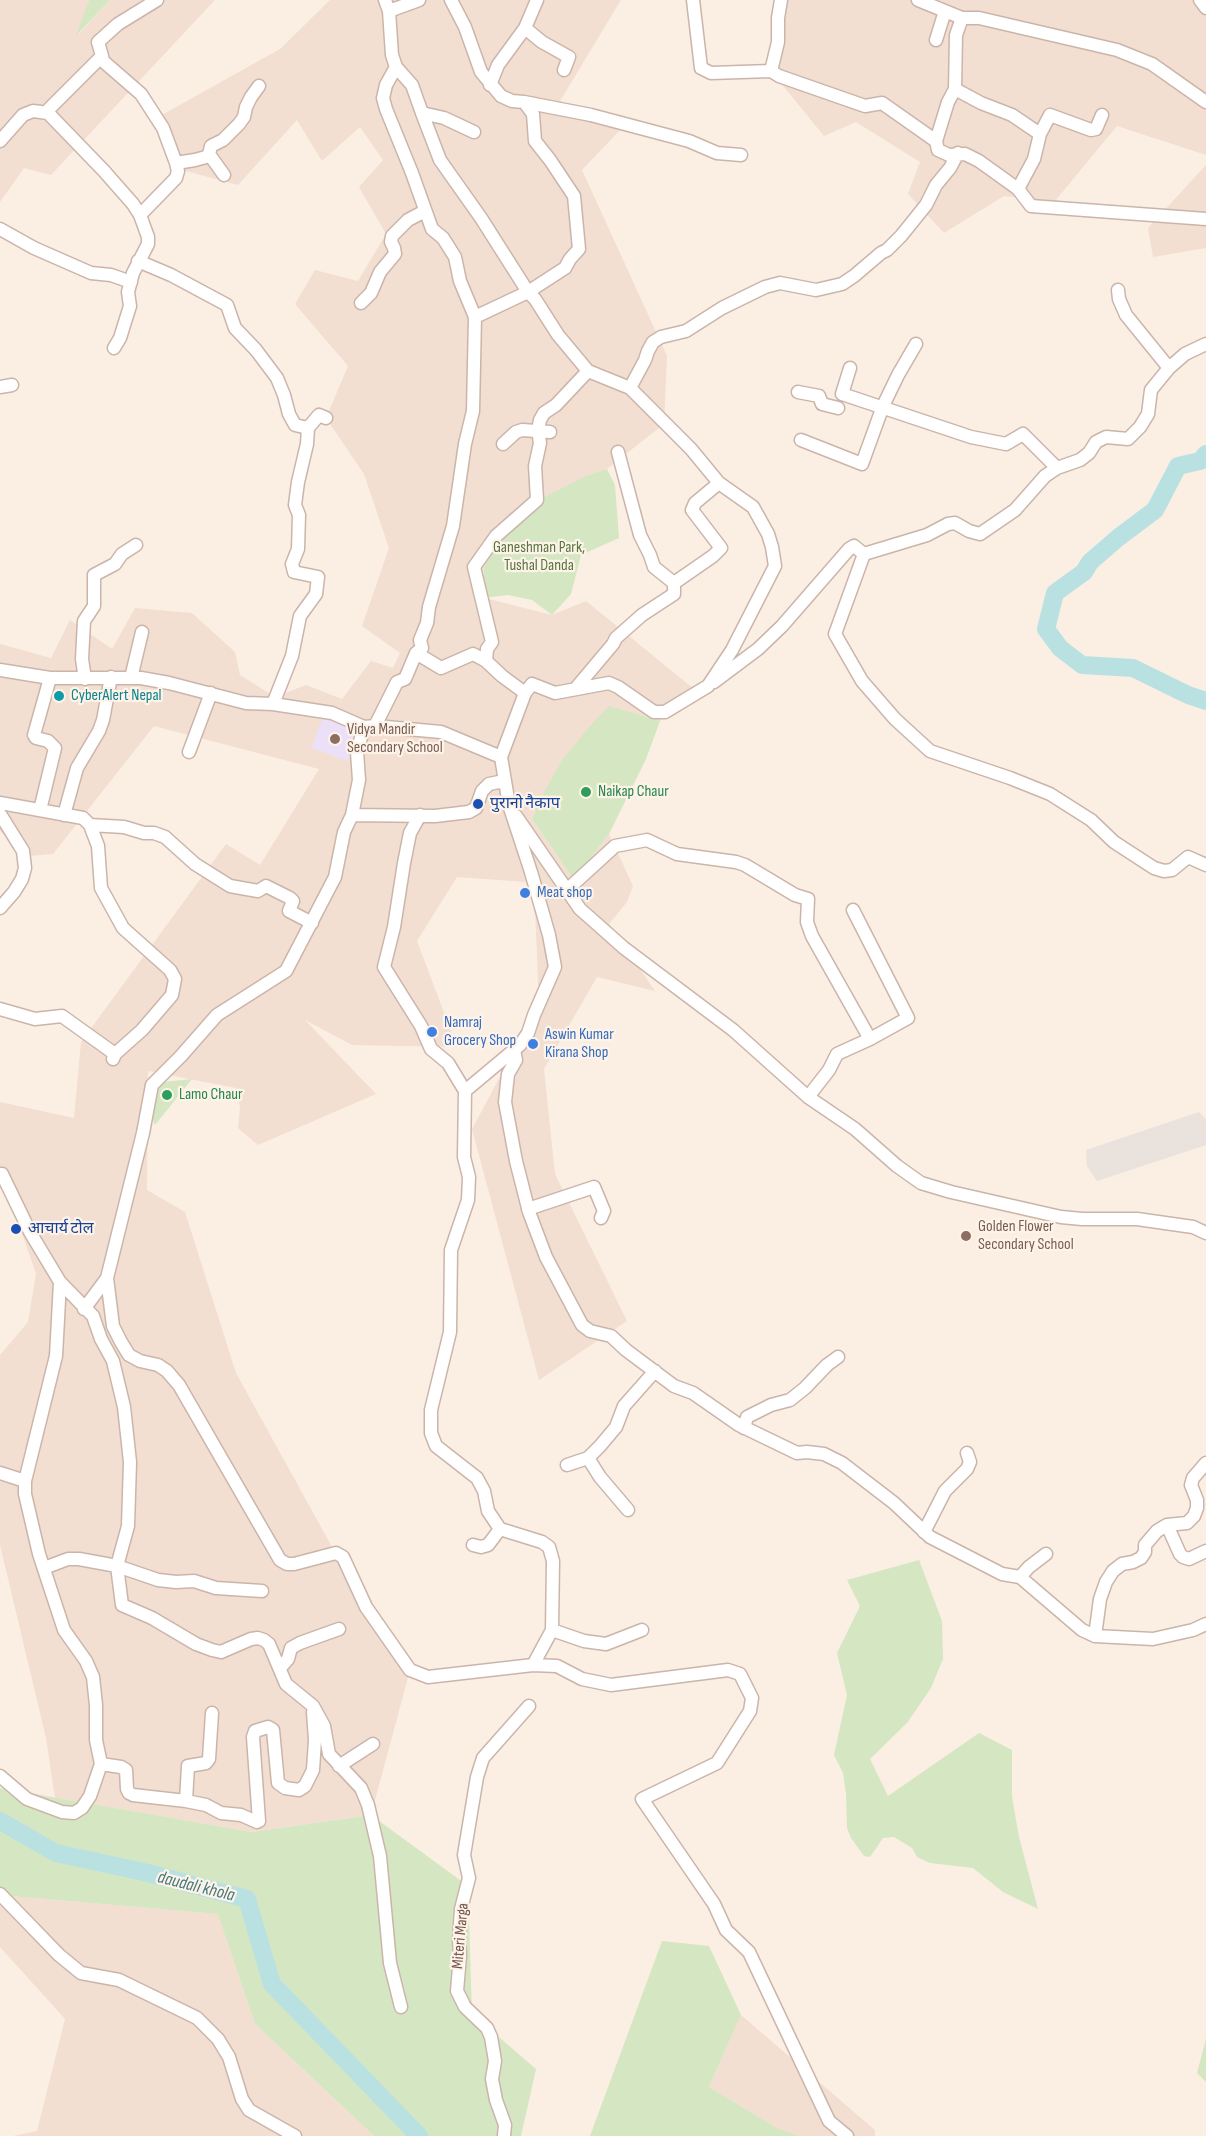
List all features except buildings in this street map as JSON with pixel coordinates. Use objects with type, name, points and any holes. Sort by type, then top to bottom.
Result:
[{"type":"street","points":[[140,214],[176,178],[178,171],[163,128],[141,94],[103,61],[98,42],[118,24],[157,0]]},
{"type":"street","points":[[419,0],[387,5],[392,55],[396,68],[412,85],[440,160],[481,218],[528,292],[588,371],[630,388],[691,449],[719,483],[753,507],[772,547],[775,566],[732,650],[708,686]]},
{"type":"street","points":[[451,0],[469,35],[481,72],[501,96],[591,115],[688,141],[717,153],[741,155]]},
{"type":"street","points":[[490,85],[498,65],[525,28],[537,0]]},
{"type":"street","points":[[693,0],[701,68],[711,74],[771,71],[779,76],[865,106],[882,103],[936,141]]},
{"type":"street","points":[[771,71],[778,42],[781,0]]},
{"type":"street","points":[[918,0],[962,18],[979,18],[1117,50],[1152,64],[1206,102]]},
{"type":"street","points":[[1200,0],[1206,8]]},
{"type":"street","points":[[936,40],[945,11]]},
{"type":"street","points":[[962,18],[956,35],[955,89],[948,102],[936,141],[938,150],[950,155],[965,154],[980,161],[1018,189],[1031,206],[1206,219]]},
{"type":"street","points":[[525,28],[542,42],[569,57],[564,70]]},
{"type":"street","points":[[48,113],[49,109],[102,56]]},
{"type":"street","points":[[396,68],[386,85],[383,98],[432,229],[443,238],[455,257],[460,281],[474,317],[473,411],[465,444],[455,517],[429,607],[427,623],[420,640],[422,648],[416,654],[405,679],[397,682],[357,752],[359,780],[352,815],[344,832],[335,877],[312,923],[285,971],[217,1015],[152,1085],[143,1133],[107,1278],[113,1326],[129,1355],[158,1365],[167,1371],[179,1385],[280,1560],[287,1564],[294,1564],[336,1553],[343,1557],[366,1607],[410,1670],[428,1677],[533,1665],[557,1666],[582,1679],[611,1685],[728,1670],[740,1674],[752,1698],[750,1711],[717,1763],[642,1799],[714,1904],[726,1930],[749,1952],[829,2121],[847,2136]]},
{"type":"street","points":[[176,163],[206,157],[211,147],[223,140],[239,124],[251,97],[259,86]]},
{"type":"street","points":[[955,89],[981,103],[1012,115],[1040,134]]},
{"type":"street","points":[[474,317],[528,292],[565,268],[579,249],[574,196],[535,141],[533,114],[524,102]]},
{"type":"street","points":[[0,141],[23,115],[33,111],[48,113],[105,171],[140,214],[148,237],[148,244],[138,261],[131,282],[128,292],[130,306],[120,338],[114,348]]},
{"type":"street","points":[[422,113],[444,118],[474,132]]},
{"type":"street","points":[[1018,189],[1034,159],[1040,134],[1050,115],[1091,130],[1096,129],[1102,115]]},
{"type":"street","points":[[630,388],[653,342],[661,337],[686,331],[722,308],[765,287],[780,283],[816,290],[842,284],[854,276],[901,236],[926,205],[936,185],[950,168],[958,153]]},
{"type":"street","points":[[209,154],[224,175]]},
{"type":"street","points":[[361,303],[371,293],[380,272],[395,254],[391,242],[392,236],[408,219],[425,211]]},
{"type":"street","points":[[0,229],[34,248],[91,273],[111,275],[131,282]]},
{"type":"street","points":[[138,261],[171,275],[227,305],[235,328],[277,378],[289,414],[295,424],[308,428]]},
{"type":"street","points":[[1118,290],[1122,308],[1169,368]]},
{"type":"street","points":[[801,440],[862,464],[884,406],[916,344]]},
{"type":"street","points":[[864,554],[927,535],[948,524],[955,523],[980,534],[1015,510],[1045,476],[1057,468],[1080,460],[1089,453],[1096,442],[1106,436],[1128,439],[1140,427],[1148,414],[1151,390],[1169,368],[1185,354],[1206,344]]},
{"type":"street","points":[[798,392],[819,396],[822,404],[836,412],[850,368]]},
{"type":"street","points":[[486,661],[487,649],[492,642],[474,567],[496,536],[537,500],[535,466],[540,439],[544,431],[544,412],[556,405],[588,371]]},
{"type":"street","points":[[842,394],[884,406],[971,437],[1006,444],[1023,434],[1057,468]]},
{"type":"street","points":[[273,704],[292,656],[300,616],[316,594],[318,577],[294,572],[292,564],[298,549],[299,515],[295,505],[308,428],[319,415],[326,418]]},
{"type":"street","points":[[503,444],[516,432],[544,431]]},
{"type":"street","points":[[618,452],[637,528],[654,567],[674,583]]},
{"type":"street","points":[[674,583],[721,548],[692,510],[695,503],[719,483]]},
{"type":"street","points":[[85,679],[82,659],[84,621],[94,606],[94,575],[115,564],[122,554],[136,545]]},
{"type":"street","points":[[465,1091],[520,1045],[528,1033],[555,967],[549,935],[509,805],[501,757],[525,693],[532,684],[555,693],[609,683],[654,712],[665,712],[708,686],[758,649],[782,626],[849,549],[854,546],[864,554]]},
{"type":"street","points":[[864,554],[835,634],[862,681],[895,719],[930,751],[1011,778],[1050,794],[1091,820],[1114,842],[1154,868],[1164,871],[1172,870],[1188,857],[1206,865]]},
{"type":"street","points":[[576,688],[616,638],[642,615],[674,594],[674,583]]},
{"type":"street","points":[[131,678],[142,632]]},
{"type":"street","points":[[416,654],[441,668],[473,654],[486,661],[525,693]]},
{"type":"street","points":[[0,670],[50,678],[111,677],[169,683],[246,703],[273,704],[332,713],[370,726],[441,732],[501,757]]},
{"type":"street","points":[[64,815],[77,768],[103,720],[111,677]]},
{"type":"street","points":[[40,810],[55,748],[48,741],[36,738],[34,735],[50,678]]},
{"type":"street","points":[[189,752],[211,693]]},
{"type":"street","points":[[352,815],[435,816],[469,812],[476,808],[482,791],[489,784],[504,781]]},
{"type":"street","points":[[0,802],[83,818],[90,825],[98,846],[101,888],[123,928],[170,970],[175,979],[172,995],[142,1030],[114,1056],[62,1016],[35,1019],[0,1009]]},
{"type":"street","points":[[509,805],[580,909],[624,948],[733,1030],[807,1096],[855,1129],[897,1166],[921,1183],[1061,1217],[1137,1219],[1193,1227],[1206,1233]]},
{"type":"street","points":[[0,814],[23,851],[25,868],[22,879],[14,892],[0,908]]},
{"type":"street","points":[[420,815],[410,833],[394,927],[384,967],[421,1026],[431,1049],[448,1063],[465,1091],[464,1156],[469,1177],[468,1200],[452,1250],[450,1332],[431,1410],[431,1433],[436,1446],[477,1478],[484,1491],[489,1511],[500,1529],[542,1542],[549,1547],[552,1561],[552,1629],[533,1665]]},
{"type":"street","points":[[90,825],[124,827],[165,837],[195,864],[230,886],[258,891],[266,886],[290,898],[293,902],[289,911],[312,923]]},
{"type":"street","points":[[568,889],[615,846],[646,840],[677,854],[745,865],[795,895],[808,899],[807,922],[812,936],[870,1039]]},
{"type":"street","points":[[807,1096],[829,1070],[837,1054],[908,1018],[853,910]]},
{"type":"street","points":[[514,1050],[516,1060],[508,1074],[505,1102],[513,1152],[528,1209],[549,1264],[582,1325],[590,1331],[611,1336],[674,1386],[693,1393],[744,1428],[797,1453],[824,1454],[842,1463],[894,1503],[924,1532],[1002,1574],[1020,1577],[1082,1630],[1095,1636],[1153,1639],[1193,1630],[1206,1624]]},
{"type":"street","points":[[0,1174],[30,1232],[60,1282],[93,1316],[101,1339],[113,1360],[124,1407],[130,1462],[128,1526],[117,1566],[123,1606],[152,1618],[196,1644],[212,1650],[221,1652],[251,1639],[264,1640],[269,1644],[286,1684],[313,1706],[324,1726],[329,1754],[361,1788],[368,1805],[380,1857],[390,1963],[401,2007]]},
{"type":"street","points":[[528,1209],[594,1187],[604,1211],[601,1218]]},
{"type":"street","points":[[84,1309],[107,1278]]},
{"type":"street","points":[[0,1776],[27,1799],[62,1812],[74,1813],[82,1808],[90,1796],[101,1764],[96,1740],[93,1677],[86,1661],[64,1630],[39,1554],[25,1494],[25,1481],[56,1356],[60,1282]]},
{"type":"street","points":[[744,1428],[747,1417],[771,1405],[790,1400],[838,1357]]},
{"type":"street","points":[[567,1465],[588,1458],[616,1426],[624,1406],[655,1371]]},
{"type":"street","points":[[924,1532],[945,1491],[967,1469],[970,1462],[967,1453]]},
{"type":"street","points":[[588,1458],[600,1477],[628,1510]]},
{"type":"street","points":[[1095,1636],[1100,1599],[1113,1570],[1122,1564],[1141,1558],[1145,1552],[1145,1545],[1157,1531],[1167,1525],[1187,1523],[1194,1516],[1197,1500],[1191,1485],[1193,1478],[1206,1462]]},
{"type":"street","points":[[0,1473],[25,1481]]},
{"type":"street","points":[[1167,1525],[1183,1557],[1189,1559],[1206,1551]]},
{"type":"street","points":[[473,1545],[481,1547],[488,1545],[500,1529]]},
{"type":"street","points":[[1020,1577],[1046,1554]]},
{"type":"street","points":[[44,1568],[68,1559],[79,1559],[117,1566],[158,1580],[194,1581],[216,1588],[262,1591]]},
{"type":"street","points":[[280,1668],[288,1659],[291,1648],[339,1629]]},
{"type":"street","points":[[552,1629],[584,1641],[606,1644],[642,1630]]},
{"type":"street","points":[[101,1764],[126,1770],[127,1789],[133,1795],[206,1805],[221,1813],[241,1815],[257,1822],[259,1821],[253,1737],[255,1731],[268,1727],[273,1730],[278,1783],[285,1788],[299,1790],[305,1786],[313,1770],[315,1740],[313,1706]]},
{"type":"street","name":"Miteri Marga","points":[[504,2136],[505,2125],[496,2100],[492,2079],[495,2061],[491,2037],[487,2028],[465,2007],[458,1991],[459,1940],[461,1909],[469,1878],[464,1855],[477,1777],[483,1758],[529,1706]]},
{"type":"street","points":[[186,1801],[188,1766],[206,1763],[209,1759],[212,1713]]},
{"type":"street","points":[[339,1766],[373,1744]]},
{"type":"street","points":[[0,1894],[59,1955],[81,1972],[119,1980],[197,2018],[218,2039],[229,2057],[242,2099],[249,2110],[295,2136]]},
{"type":"shaded area","points":[[0,0],[89,0],[78,35],[110,0],[215,0],[51,175],[24,168],[0,202]]},
{"type":"shaded area","points":[[330,0],[621,0],[560,101],[625,125],[582,170],[667,356],[664,424],[607,469],[588,475],[503,536],[484,567],[481,597],[552,615],[586,601],[694,689],[660,721],[609,707],[532,819],[572,877],[582,869],[609,834],[633,886],[627,902],[609,924],[655,991],[597,977],[544,1069],[555,1174],[627,1321],[539,1380],[472,1129],[539,1004],[534,885],[540,883],[457,877],[417,941],[457,1047],[352,1045],[305,1020],[376,1094],[258,1145],[238,1128],[240,1108],[236,1088],[148,1071],[147,1190],[185,1212],[236,1373],[332,1547],[410,1670],[371,1815],[252,1832],[55,1798],[46,1738],[0,1545],[0,1355],[28,1322],[36,1274],[0,1174],[0,1102],[74,1118],[81,1042],[226,844],[260,865],[319,769],[154,726],[53,854],[30,856],[0,831],[0,644],[51,658],[70,620],[112,649],[135,608],[192,613],[235,652],[240,675],[275,697],[306,685],[342,699],[371,661],[393,668],[400,653],[362,626],[389,548],[364,474],[326,418],[348,366],[295,304],[315,270],[358,281],[386,234],[359,187],[383,160],[360,127],[322,161],[297,120],[238,185],[182,170],[160,116],[280,49]]},
{"type":"shaded area","points":[[788,0],[1206,0],[1206,155],[1117,126],[1055,201],[1004,196],[944,233],[908,194],[920,162],[856,122],[824,136],[771,71]]},
{"type":"shaded area","points":[[1206,165],[1206,248],[1153,257],[1148,228]]},
{"type":"shaded area","name":"Vidya Mandir Secondary School","points":[[323,718],[356,730],[348,761],[311,748]]},
{"type":"shaded area","points":[[1199,1112],[1206,1119],[1206,1145],[1097,1181],[1087,1166],[1086,1150]]},
{"type":"shaded area","points":[[0,1895],[219,1914],[255,2024],[374,2136],[13,2136],[37,2131],[65,2019],[0,1947]]},
{"type":"shaded area","points":[[741,2015],[875,2130],[875,2136],[800,2136],[779,2129],[709,2087]]},
{"type":"green space","points":[[89,0],[110,0],[76,36]]},
{"type":"green space","name":"Ganeshman Park, Tushal Danda","points":[[607,469],[615,485],[619,538],[581,555],[571,594],[552,615],[532,600],[508,595],[483,598],[484,567],[503,536],[537,501],[588,475]]},
{"type":"green space","name":"Naikap Chaur","points":[[609,706],[660,721],[646,759],[609,834],[582,869],[572,877],[532,819],[562,760]]},
{"type":"green space","name":"Lamo Chaur","points":[[192,1079],[155,1125],[148,1108],[163,1082]]},
{"type":"green space","points":[[919,1560],[942,1621],[943,1659],[931,1688],[907,1723],[870,1759],[888,1796],[979,1733],[1012,1750],[1012,1797],[1019,1837],[1038,1909],[1003,1892],[973,1868],[930,1863],[917,1857],[912,1848],[894,1837],[883,1838],[870,1857],[864,1856],[847,1828],[843,1773],[834,1755],[847,1695],[837,1653],[860,1606],[847,1580]]},
{"type":"green space","points":[[0,1788],[252,1832],[371,1815],[468,1886],[472,2014],[536,2069],[521,2136],[374,2136],[255,2024],[218,1914],[0,1895]]},
{"type":"green space","points":[[662,1941],[709,1946],[741,2015],[709,2087],[779,2129],[800,2136],[590,2136]]},
{"type":"green space","points":[[1206,2039],[1206,2082],[1197,2073]]},
{"type":"waterway","points":[[1206,454],[1200,461],[1178,466],[1155,510],[1090,562],[1084,572],[1055,593],[1046,629],[1060,648],[1082,665],[1133,668],[1188,695],[1206,701]]},
{"type":"waterway","name":"daudali khola","points":[[0,1821],[56,1853],[148,1873],[247,1899],[272,1984],[419,2136]]},
{"type":"place","name":"CyberAlert Nepal","points":[[59,696]]},
{"type":"place","name":"Vidya Mandir Secondary School","points":[[335,739]]},
{"type":"place","name":"Naikap Chaur","points":[[586,792]]},
{"type":"place","name":"पुरानो नैकाप","points":[[478,804]]},
{"type":"place","name":"Meat shop","points":[[525,893]]},
{"type":"place","name":"Namraj Grocery Shop","points":[[432,1032]]},
{"type":"place","name":"Aswin Kumar Kirana Shop","points":[[533,1044]]},
{"type":"place","name":"Lamo Chaur","points":[[167,1095]]},
{"type":"place","name":"आचार्य टोल","points":[[16,1229]]},
{"type":"place","name":"Golden Flower Secondary School","points":[[966,1236]]}]
